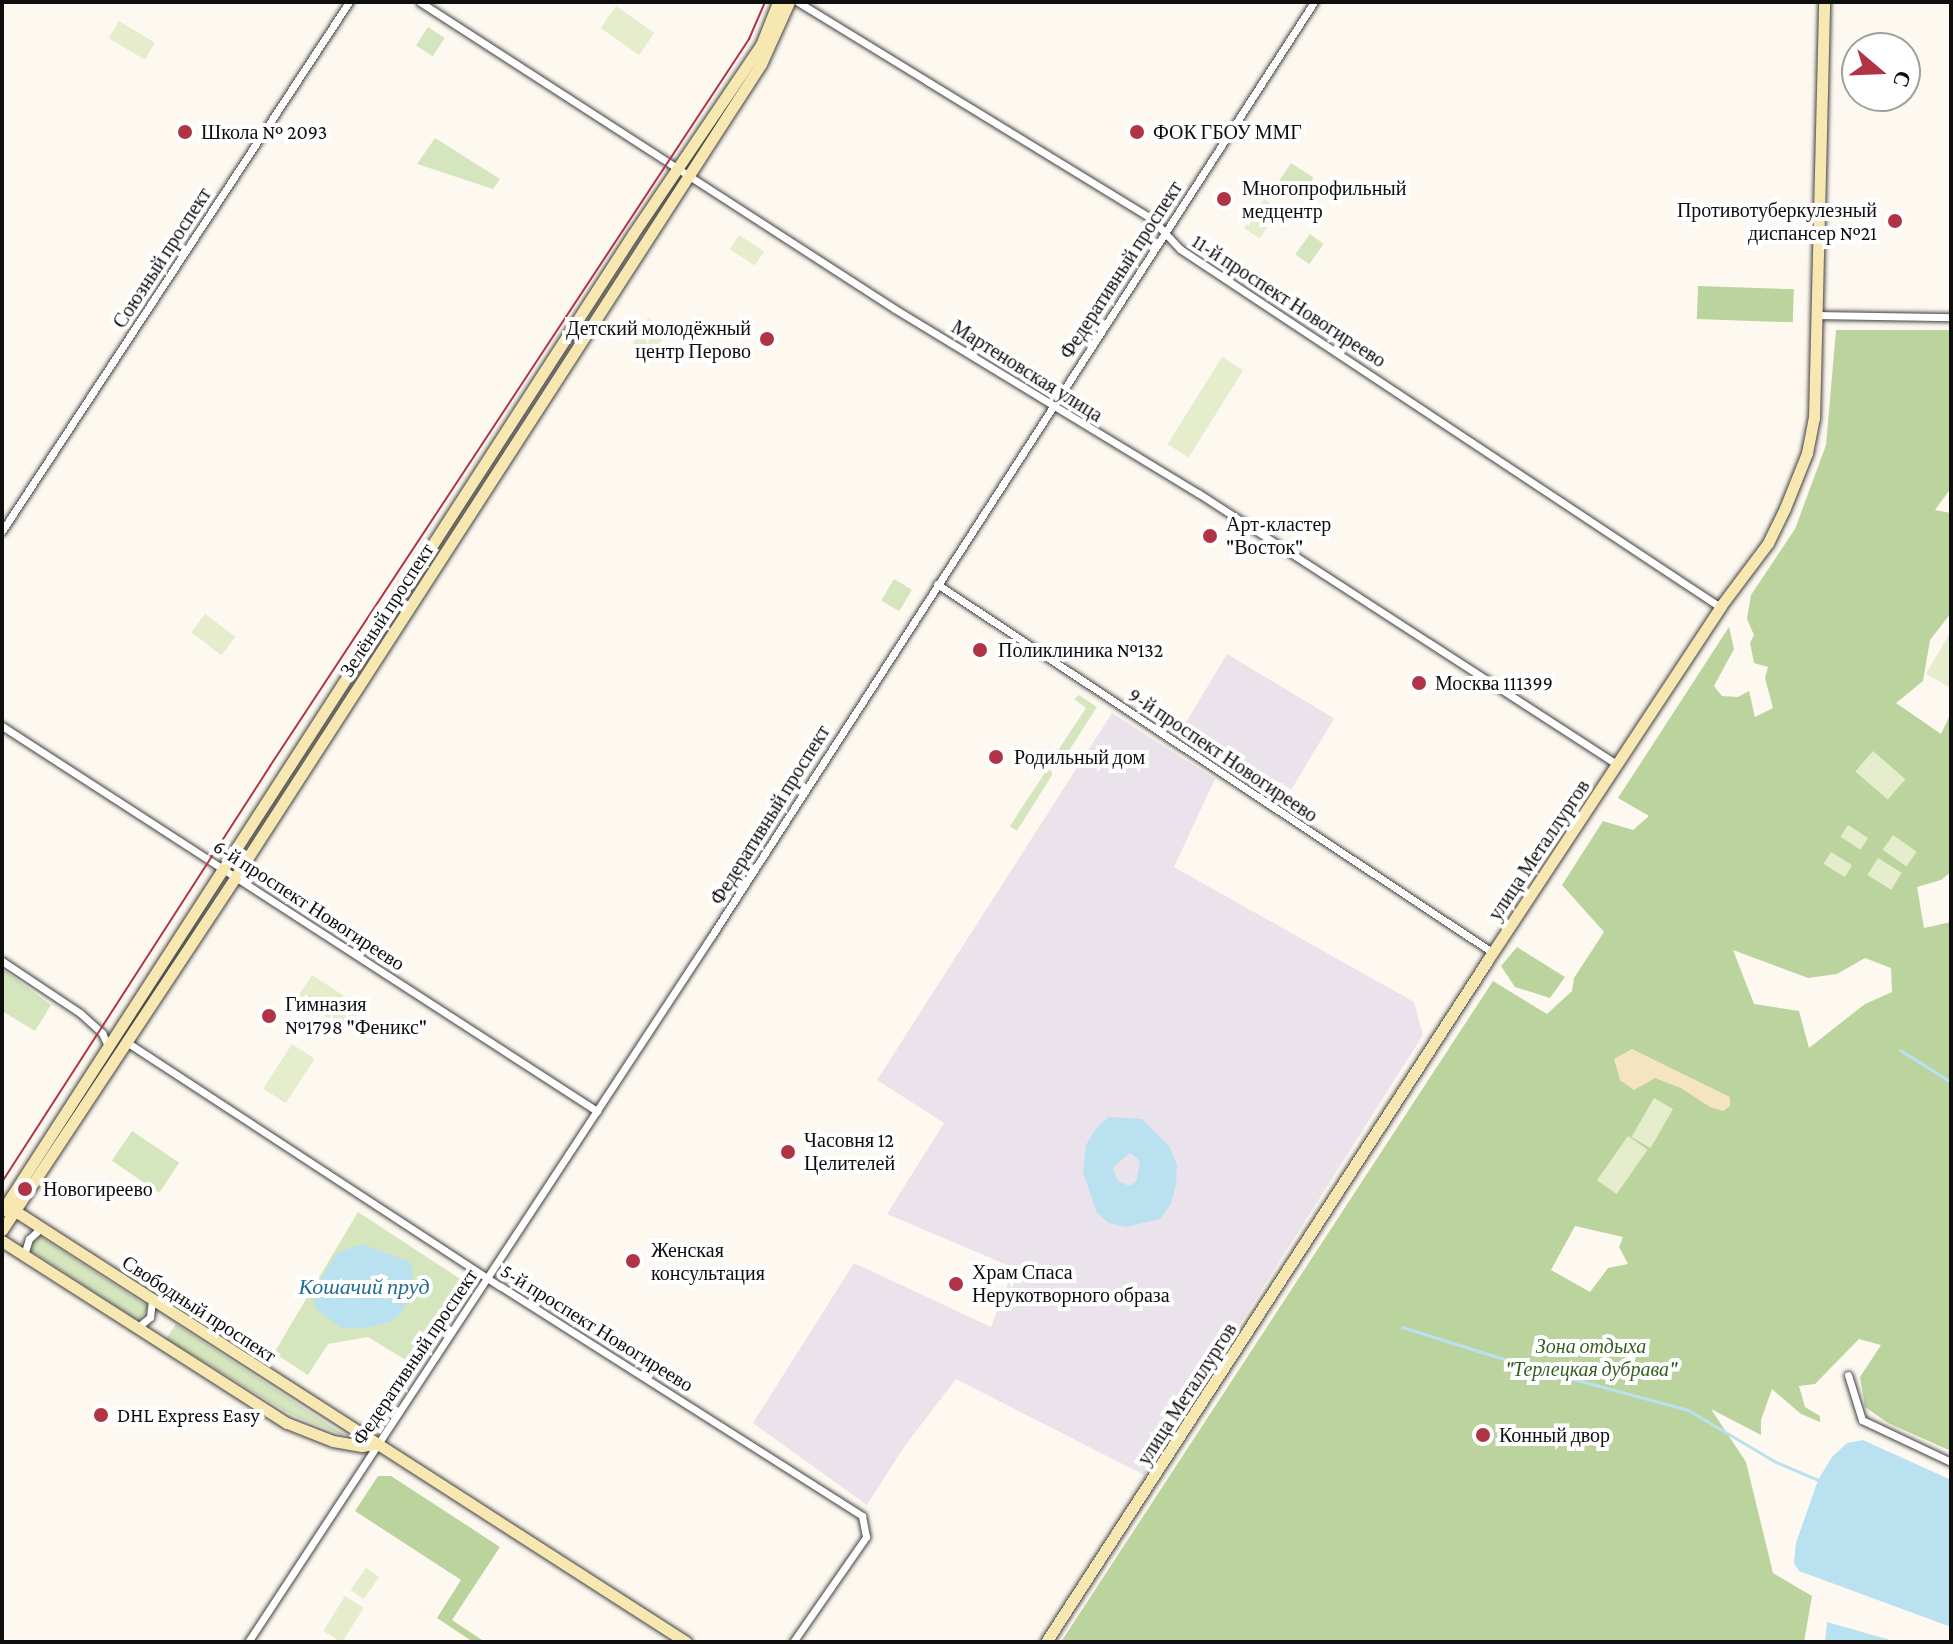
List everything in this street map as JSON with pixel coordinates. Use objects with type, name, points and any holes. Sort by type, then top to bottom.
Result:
[{"type":"main road","name":"Зелёный проспект","points":[[2,1230],[6,1207],[108,1046],[121,1038],[225,869],[676,169],[761,45],[778,2]]},
{"type":"main road","name":"Зелёный проспект","points":[[6,1207],[236,876],[771,48],[789,2]]},
{"type":"main road","name":"улица Металлургов","points":[[1046,1642],[1492,952],[1720,607],[1768,543],[1803,463],[1814,418],[1824,2]]},
{"type":"main road","name":"Свободный проспект","points":[[6,1207],[686,1642]]},
{"type":"main road","name":"Свободный проспект","points":[[2,1241],[287,1423],[333,1441],[377,1444]]},
{"type":"street","name":"Союзный проспект","points":[[2,531],[349,2]]},
{"type":"street","name":"Мартеновская улица","points":[[420,2],[676,169],[1052,406],[1198,493],[1618,765]]},
{"type":"street","name":"11-й проспект Новогиреево","points":[[798,2],[1152,219],[1180,249],[1720,607]]},
{"type":"street","name":"Федеративный проспект","points":[[248,1642],[597,1111],[1314,2]]},
{"type":"street","points":[[1818,315],[1951,317]]},
{"type":"street","name":"9-й проспект Новогиреево","points":[[937,584],[1492,952]]},
{"type":"street","name":"6-й проспект Новогиреево","points":[[2,726],[597,1111]]},
{"type":"street","points":[[2,961],[80,1013],[102,1033],[108,1046]]},
{"type":"street","name":"5-й проспект Новогиреево","points":[[121,1038],[488,1278],[862,1516],[866,1537],[793,1642]]},
{"type":"street","points":[[24,1255],[29,1239],[41,1228]]},
{"type":"street","points":[[137,1328],[150,1317],[152,1300]]},
{"type":"street","points":[[1848,1375],[1862,1420],[1951,1462]]},
{"type":"shaded area","points":[[1227,654],[1334,718],[1291,790],[1184,725]]},
{"type":"shaded area","points":[[1112,713],[1215,779],[1174,867],[1414,1002],[1423,1035],[1144,1475],[956,1379],[904,1447],[867,1505],[753,1423],[854,1263],[991,1327],[1014,1268],[887,1214],[944,1123],[877,1080]]},
{"type":"green space","points":[[616,6],[655,33],[639,55],[601,28]]},
{"type":"green space","points":[[119,21],[155,43],[145,60],[109,38]]},
{"type":"green space","points":[[428,27],[445,38],[433,56],[416,45]]},
{"type":"green space","points":[[435,138],[500,179],[493,189],[417,164]]},
{"type":"green space","points":[[1291,163],[1314,178],[1302,195],[1280,181]]},
{"type":"green space","points":[[1264,199],[1280,210],[1259,239],[1244,228]]},
{"type":"green space","points":[[1310,234],[1324,244],[1309,264],[1295,254]]},
{"type":"green space","points":[[739,235],[764,251],[755,266],[730,249]]},
{"type":"green space","points":[[1698,286],[1794,289],[1793,322],[1697,319]]},
{"type":"green space","points":[[648,318],[668,330],[651,358],[631,346]]},
{"type":"green space","name":"Зона отдыха \"Терлецкая дубрава\"","points":[[1836,330],[1951,330],[1951,488],[1935,510],[1951,513],[1951,613],[1930,640],[1923,681],[1896,703],[1941,734],[1951,713],[1951,872],[1941,880],[1917,887],[1924,928],[1951,922],[1951,1451],[1888,1423],[1865,1407],[1860,1377],[1881,1345],[1859,1339],[1815,1384],[1799,1386],[1805,1407],[1820,1416],[1820,1422],[1801,1414],[1772,1389],[1761,1420],[1761,1435],[1711,1409],[1746,1462],[1773,1573],[1812,1596],[1804,1642],[1061,1642],[1493,981],[1547,1014],[1572,991],[1574,978],[1604,932],[1562,885],[1603,821],[1633,830],[1649,816],[1618,798],[1729,627],[1734,649],[1714,686],[1722,696],[1738,697],[1749,691],[1755,717],[1773,708],[1765,678],[1768,667],[1754,663],[1750,643],[1754,635],[1747,619],[1751,595],[1795,529],[1826,445]],"holes":[[[1733,950],[1808,978],[1837,974],[1865,958],[1891,968],[1892,992],[1865,1004],[1809,1048],[1799,1011],[1754,1004]],[[1575,1226],[1623,1237],[1619,1247],[1628,1264],[1608,1268],[1590,1292],[1551,1270]]]},
{"type":"green space","points":[[1222,357],[1243,370],[1189,458],[1167,444]]},
{"type":"green space","points":[[894,579],[912,590],[899,611],[881,600]]},
{"type":"green space","points":[[205,614],[235,637],[222,655],[191,632]]},
{"type":"green space","points":[[1951,631],[1951,688],[1926,674]]},
{"type":"green space","points":[[1079,695],[1097,707],[1061,763],[1055,764],[1053,758],[1086,708],[1074,699]]},
{"type":"green space","points":[[1873,751],[1905,779],[1888,800],[1855,771]]},
{"type":"green space","points":[[1051,770],[1052,775],[1017,831],[1010,826],[1046,771]]},
{"type":"green space","points":[[1848,825],[1868,838],[1861,850],[1840,837]]},
{"type":"green space","points":[[1893,835],[1917,852],[1906,866],[1883,850]]},
{"type":"green space","points":[[1831,852],[1852,865],[1845,877],[1824,864]]},
{"type":"green space","points":[[1878,858],[1902,873],[1891,890],[1867,875]]},
{"type":"green space","points":[[1517,947],[1565,977],[1550,998],[1515,987],[1501,966]]},
{"type":"green space","points":[[2,969],[51,1005],[35,1031],[2,1011]]},
{"type":"green space","points":[[312,975],[361,1007],[347,1030],[297,998]]},
{"type":"green space","points":[[292,1044],[315,1059],[286,1103],[263,1088]]},
{"type":"green space","points":[[1654,1098],[1673,1109],[1651,1148],[1632,1137]]},
{"type":"green space","points":[[132,1131],[179,1163],[159,1193],[112,1161]]},
{"type":"green space","points":[[1628,1136],[1648,1150],[1617,1194],[1597,1180]]},
{"type":"green space","points":[[358,1212],[468,1284],[414,1365],[368,1337],[328,1344],[308,1375],[274,1353]]},
{"type":"green space","points":[[38,1235],[149,1307],[139,1321],[29,1249]]},
{"type":"green space","points":[[176,1324],[343,1435],[292,1415],[166,1339]]},
{"type":"green space","points":[[378,1476],[391,1476],[500,1547],[452,1620],[485,1642],[473,1642],[437,1618],[461,1580],[355,1511]]},
{"type":"green space","points":[[366,1568],[379,1577],[364,1599],[351,1590]]},
{"type":"green space","points":[[345,1596],[364,1608],[342,1642],[323,1631]]},
{"type":"sand","points":[[1632,1049],[1730,1097],[1730,1106],[1723,1111],[1710,1107],[1681,1088],[1655,1078],[1634,1090],[1620,1080],[1614,1059]]},
{"type":"water","points":[[1109,1117],[1142,1119],[1169,1146],[1177,1165],[1176,1185],[1171,1204],[1160,1219],[1126,1227],[1109,1223],[1097,1213],[1083,1172],[1086,1145],[1097,1127]],"holes":[[[1130,1153],[1140,1161],[1136,1182],[1129,1186],[1117,1180],[1113,1167]]]},
{"type":"water","name":"Кошачий пруд","points":[[362,1244],[410,1262],[413,1274],[410,1295],[401,1313],[390,1322],[366,1328],[342,1328],[316,1309],[312,1293],[337,1253]]},
{"type":"water","points":[[1863,1440],[1951,1480],[1951,1627],[1799,1571],[1794,1563],[1796,1543],[1818,1480],[1832,1457],[1847,1443]]},
{"type":"water","points":[[1827,1622],[1897,1642],[1825,1642]]},
{"type":"waterway","points":[[1900,1050],[1951,1082]]},
{"type":"waterway","points":[[1402,1327],[1529,1367],[1688,1410],[1776,1462],[1818,1480]]},
{"type":"tram line","points":[[2,1182],[270,766],[749,39],[765,2]]},
{"type":"place","name":"Школа № 2093","points":[[185,132]]},
{"type":"place","name":"ФОК ГБОУ ММГ","points":[[1137,132]]},
{"type":"place","name":"Многопрофильный медцентр","points":[[1224,199]]},
{"type":"place","name":"Противотуберкулезный диспансер №21","points":[[1895,221]]},
{"type":"place","name":"Детский молодёжный центр Перово","points":[[767,339]]},
{"type":"place","name":"Арт-кластер \"Восток\"","points":[[1210,536]]},
{"type":"place","name":"Поликлиника №132","points":[[980,650]]},
{"type":"place","name":"Москва 111399","points":[[1419,683]]},
{"type":"place","name":"Родильный дом","points":[[996,757]]},
{"type":"place","name":"Гимназия №1798 \"Феникс\"","points":[[269,1016]]},
{"type":"place","name":"Часовня 12 Целителей","points":[[788,1152]]},
{"type":"place","name":"Новогиреево","points":[[25,1189]]},
{"type":"place","name":"Женская консультация","points":[[633,1261]]},
{"type":"place","name":"Храм Спаса Нерукотворного образа","points":[[956,1284]]},
{"type":"place","name":"DHL Express Easy","points":[[101,1415]]},
{"type":"place","name":"Конный двор","points":[[1483,1435]]}]
